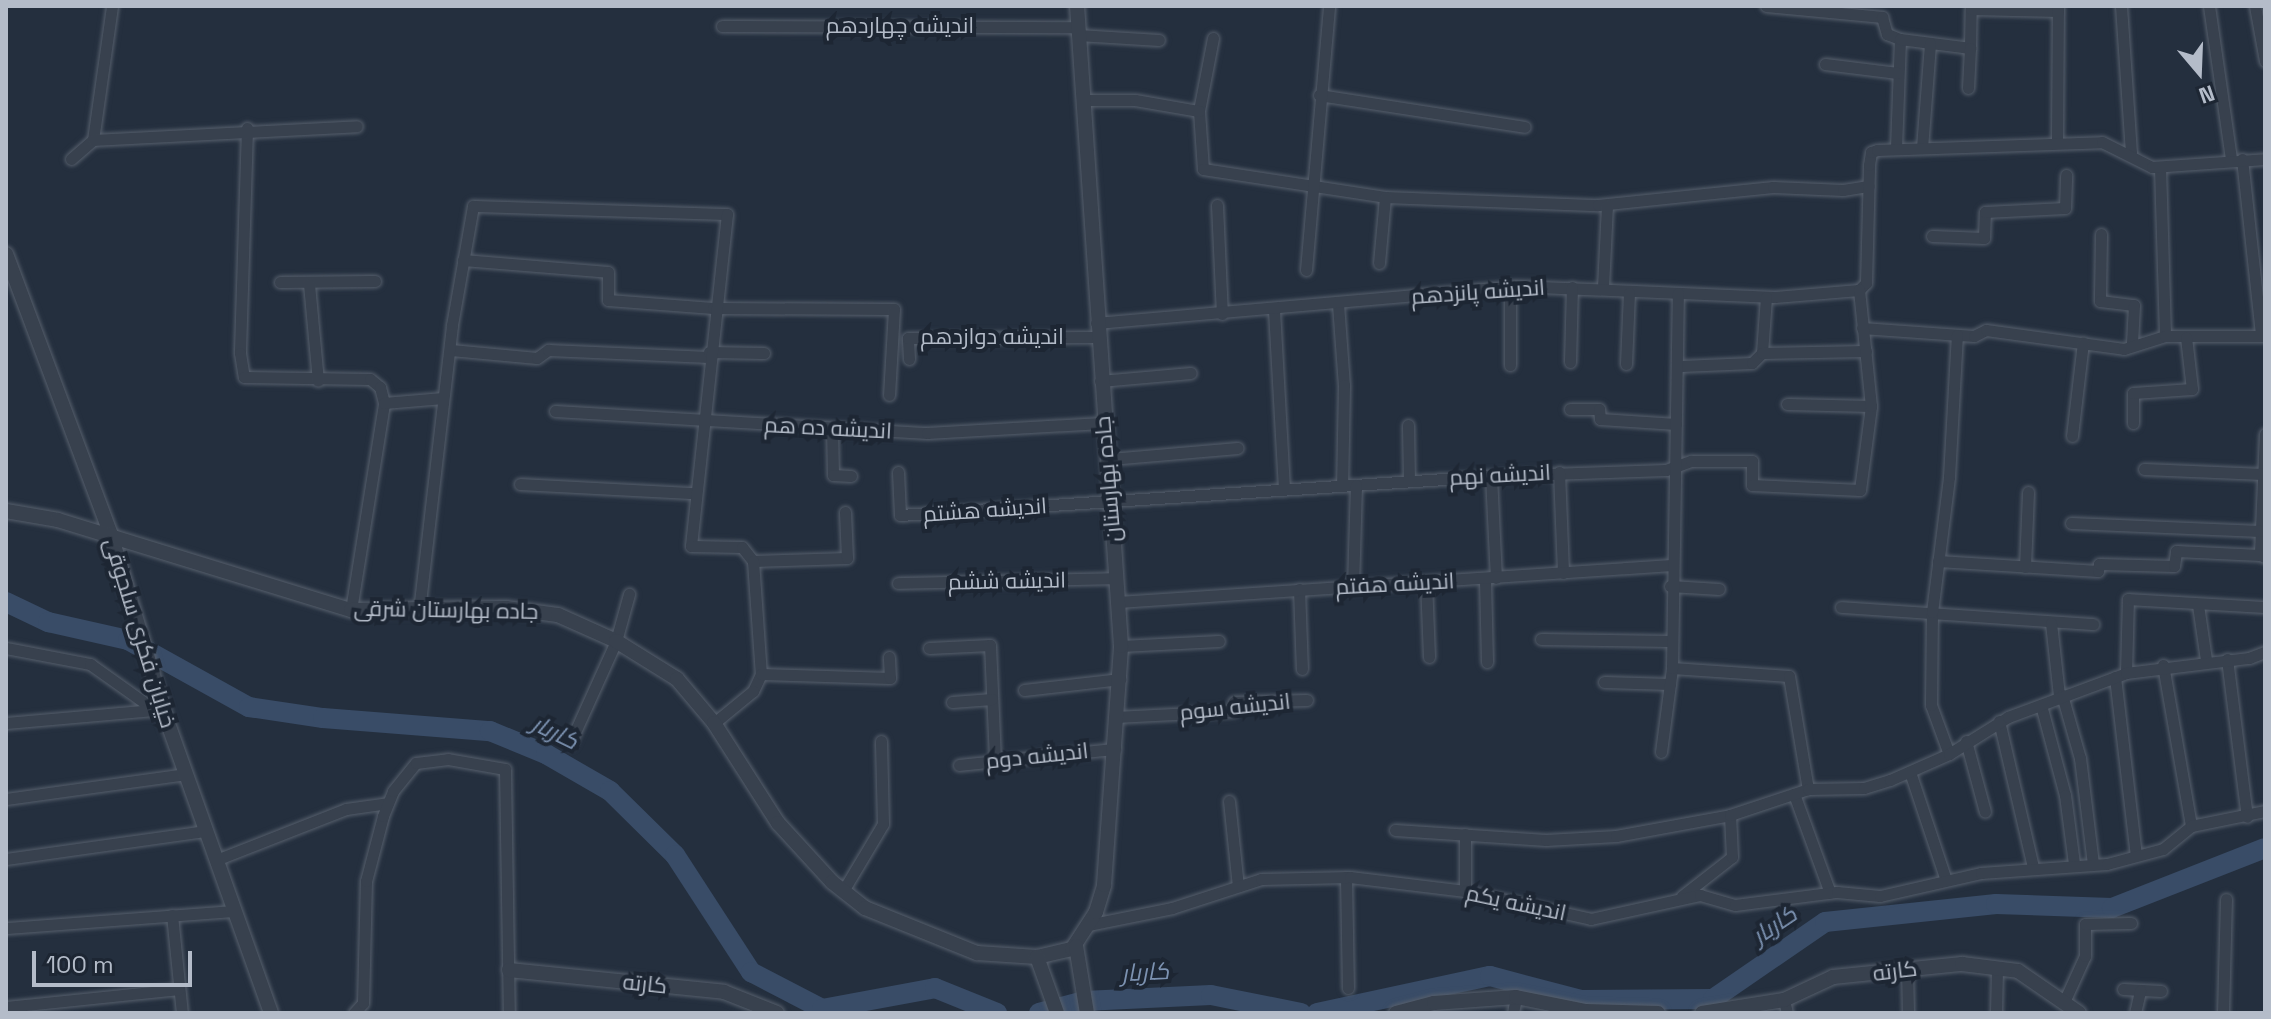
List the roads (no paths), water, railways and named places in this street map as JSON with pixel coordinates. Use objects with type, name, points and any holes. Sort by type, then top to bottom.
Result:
[{"type":"street","points":[[93,140],[112,6]]},
{"type":"street","name":"جاده بهارستان","points":[[1076,946],[1104,885],[1121,646],[1110,459],[1102,423],[1077,6]]},
{"type":"street","points":[[1306,270],[1329,6]]},
{"type":"street","points":[[1766,6],[1882,17],[1887,34],[1900,39],[1970,48]]},
{"type":"street","points":[[2121,6],[2131,153]]},
{"type":"street","points":[[1862,328],[1974,336],[1986,330],[2124,349],[2132,343],[2165,336],[2263,336],[2259,261],[2209,6]]},
{"type":"street","points":[[2255,6],[2265,61]]},
{"type":"street","points":[[1968,88],[1971,9],[2058,8],[2057,142]]},
{"type":"street","name":"اندیشه چهاردهم","points":[[722,26],[1078,31],[1159,40]]},
{"type":"street","points":[[1213,38],[1199,111],[1203,169],[1385,197],[1607,205],[1773,187],[1843,190],[1869,186]]},
{"type":"street","points":[[1896,148],[1900,39]]},
{"type":"street","points":[[1922,148],[1930,43]]},
{"type":"street","points":[[1825,64],[1897,73]]},
{"type":"street","points":[[1319,95],[1525,127]]},
{"type":"street","points":[[1082,100],[1135,100],[1199,111]]},
{"type":"street","points":[[71,159],[93,140],[247,128],[357,126]]},
{"type":"street","points":[[247,128],[240,353],[244,377],[318,381],[370,379],[380,387],[384,403],[351,610]]},
{"type":"street","points":[[1787,404],[1871,406],[1859,290],[1866,283],[1871,152],[1896,148],[2102,142],[2131,153],[2139,163],[2160,167],[2265,159]]},
{"type":"street","points":[[2160,167],[2165,336]]},
{"type":"street","points":[[1932,236],[1984,238],[1985,212],[2065,208],[2066,175]]},
{"type":"street","points":[[1379,263],[1385,197]]},
{"type":"street","points":[[1217,205],[1222,314]]},
{"type":"street","points":[[1603,287],[1607,205]]},
{"type":"street","points":[[419,611],[443,398],[473,206],[727,214],[713,308],[691,546],[742,547],[753,561],[761,674],[753,691],[714,723]]},
{"type":"street","points":[[2101,234],[2100,301],[2134,305],[2132,343]]},
{"type":"street","name":"خیابان فکری سلجوقی","points":[[6,254],[111,535],[161,714],[186,774],[271,1013]]},
{"type":"street","points":[[463,260],[608,272],[608,300],[713,308],[894,309],[889,395]]},
{"type":"street","points":[[280,282],[375,281]]},
{"type":"street","points":[[309,284],[318,381]]},
{"type":"street","points":[[1510,286],[1510,365]]},
{"type":"street","name":"اندیشه پانزدهم","points":[[1097,330],[1222,314],[1510,286],[1603,287],[1629,293],[1766,297],[1859,290]]},
{"type":"street","points":[[1570,362],[1572,287]]},
{"type":"street","points":[[1626,364],[1629,293]]},
{"type":"street","points":[[1661,752],[1672,668],[1670,586],[1681,366],[1678,293]]},
{"type":"street","points":[[1681,366],[1752,363],[1762,353],[1766,297]]},
{"type":"street","points":[[1338,304],[1344,385],[1342,485]]},
{"type":"street","points":[[1274,310],[1284,489]]},
{"type":"street","name":"اندیشه دوازدهم","points":[[909,359],[908,338],[1097,330]]},
{"type":"street","points":[[1949,754],[1931,705],[1932,612],[1949,477],[1957,335]]},
{"type":"street","points":[[2133,423],[2133,393],[2192,389],[2186,337]]},
{"type":"street","points":[[2072,436],[2083,343]]},
{"type":"street","points":[[451,350],[537,358],[548,350],[764,353]]},
{"type":"street","points":[[1762,353],[1866,351]]},
{"type":"street","points":[[1100,381],[1191,373]]},
{"type":"street","points":[[384,403],[443,398]]},
{"type":"street","name":"اندیشه نهم","points":[[1113,502],[1559,472],[1675,469],[1691,461],[1752,461],[1752,485],[1860,490],[1871,406]]},
{"type":"street","points":[[1570,409],[1599,409],[1600,419],[1676,424]]},
{"type":"street","name":"اندیشه ده هم","points":[[555,411],[927,433],[1102,423]]},
{"type":"street","points":[[1408,425],[1409,481]]},
{"type":"street","points":[[832,428],[833,475],[851,476]]},
{"type":"street","points":[[1938,561],[2098,571],[2099,564],[2174,566],[2176,551],[2262,556],[2260,531],[2265,434]]},
{"type":"street","points":[[1110,459],[1238,448]]},
{"type":"street","points":[[2144,469],[2263,474]]},
{"type":"street","name":"اندیشه هشتم","points":[[898,472],[900,515],[1113,502]]},
{"type":"street","points":[[1559,472],[1563,573]]},
{"type":"street","points":[[1487,662],[1491,476]]},
{"type":"street","points":[[520,484],[694,493]]},
{"type":"street","points":[[1353,586],[1356,485]]},
{"type":"street","points":[[2025,567],[2028,492]]},
{"type":"street","name":"جاده بهارستان شرقی","points":[[6,511],[111,535],[351,610],[538,611],[616,641],[677,679],[714,723],[778,823],[843,891],[865,908],[948,944],[977,953],[1044,956]]},
{"type":"street","points":[[753,561],[847,558],[845,512]]},
{"type":"street","points":[[2071,523],[2260,531]]},
{"type":"street","name":"اندیشه هفتم","points":[[1118,602],[1672,565]]},
{"type":"street","name":"اندیشه ششم","points":[[898,583],[1116,578]]},
{"type":"street","points":[[1426,582],[1429,657]]},
{"type":"street","points":[[1670,586],[1719,589]]},
{"type":"street","points":[[1299,589],[1302,669]]},
{"type":"street","points":[[570,743],[616,641],[629,594]]},
{"type":"street","points":[[2136,855],[2121,675],[2128,599],[2264,606]]},
{"type":"street","points":[[2198,605],[2206,660]]},
{"type":"street","points":[[1841,607],[2093,624]]},
{"type":"street","points":[[2051,623],[2061,696],[2080,758],[2093,864]]},
{"type":"street","points":[[1541,639],[1670,641]]},
{"type":"street","points":[[1121,646],[1219,641]]},
{"type":"street","points":[[929,648],[990,645],[995,759]]},
{"type":"street","points":[[6,648],[90,664],[161,714]]},
{"type":"street","points":[[1395,830],[1546,840],[1616,836],[1730,815],[1808,789],[1864,788],[1949,754],[1999,721],[2121,675],[2163,665],[2265,652]]},
{"type":"street","points":[[761,674],[890,678],[889,657]]},
{"type":"street","points":[[2227,659],[2247,817]]},
{"type":"street","points":[[2163,665],[2191,826]]},
{"type":"street","points":[[1672,668],[1789,676],[1808,789]]},
{"type":"street","points":[[1024,690],[1120,679]]},
{"type":"street","points":[[1604,682],[1670,684]]},
{"type":"street","points":[[952,702],[992,699]]},
{"type":"street","name":"اندیشه سوم","points":[[1115,717],[1233,711],[1234,702],[1307,700]]},
{"type":"street","points":[[2041,705],[2065,795],[2074,863]]},
{"type":"street","points":[[6,723],[161,714]]},
{"type":"street","points":[[1999,721],[2033,867]]},
{"type":"street","points":[[843,891],[883,824],[881,741]]},
{"type":"street","points":[[1966,741],[1985,812]]},
{"type":"street","name":"اندیشه دوم","points":[[959,765],[1115,749]]},
{"type":"street","points":[[354,1013],[363,1003],[366,881],[388,803],[416,763],[448,759],[505,769],[509,1013]]},
{"type":"street","points":[[1910,772],[1946,880]]},
{"type":"street","points":[[6,799],[186,774]]},
{"type":"street","points":[[1794,794],[1830,893]]},
{"type":"street","points":[[1229,801],[1238,886]]},
{"type":"street","points":[[216,860],[346,809],[388,803]]},
{"type":"street","name":"اندیشه یکم","points":[[1088,925],[1172,908],[1261,879],[1346,877],[1465,891],[1591,919],[1700,895],[1735,905],[1830,893],[1880,896],[1946,880],[2033,867],[2093,864],[2136,855],[2163,849],[2191,826],[2265,811]]},
{"type":"street","points":[[1681,897],[1732,857],[1730,815]]},
{"type":"street","points":[[6,859],[206,831]]},
{"type":"street","points":[[1465,834],[1465,891]]},
{"type":"street","points":[[1346,877],[1348,988]]},
{"type":"street","points":[[2223,1013],[2226,899]]},
{"type":"street","points":[[6,928],[234,911]]},
{"type":"street","points":[[172,915],[182,1013]]},
{"type":"street","points":[[2064,1002],[2082,967],[2085,924],[2131,923]]},
{"type":"street","points":[[1057,1013],[1050,996],[1044,956],[1076,946],[1087,1013]]},
{"type":"street","name":"کارته","points":[[1702,1013],[1786,1006],[1833,977],[1962,964],[2018,971],[2079,1013]]},
{"type":"street","points":[[1996,1013],[1997,968]]},
{"type":"street","points":[[1907,969],[1908,1013]]},
{"type":"street","name":"کارته","points":[[509,970],[724,992],[776,1013]]},
{"type":"street","points":[[6,1007],[179,989]]},
{"type":"street","points":[[2123,989],[2161,991]]},
{"type":"street","points":[[2135,1013],[2140,991]]},
{"type":"street","points":[[1513,1013],[1516,997]]},
{"type":"street","points":[[1396,1013],[1516,997],[1585,1011],[1658,1013]]},
{"type":"waterway","name":"کاربار","points":[[6,602],[48,622],[128,640],[249,707],[323,718],[490,731],[546,754],[610,791],[675,855],[751,972],[822,1009],[935,988],[997,1013]]},
{"type":"waterway","name":"کاربار","points":[[1317,1013],[1490,976],[1581,1000],[1713,999],[1825,922],[1996,904],[2112,908],[2265,848]]},
{"type":"waterway","name":"کاربار","points":[[1039,1013],[1084,1001],[1211,995],[1301,1013]]}]
